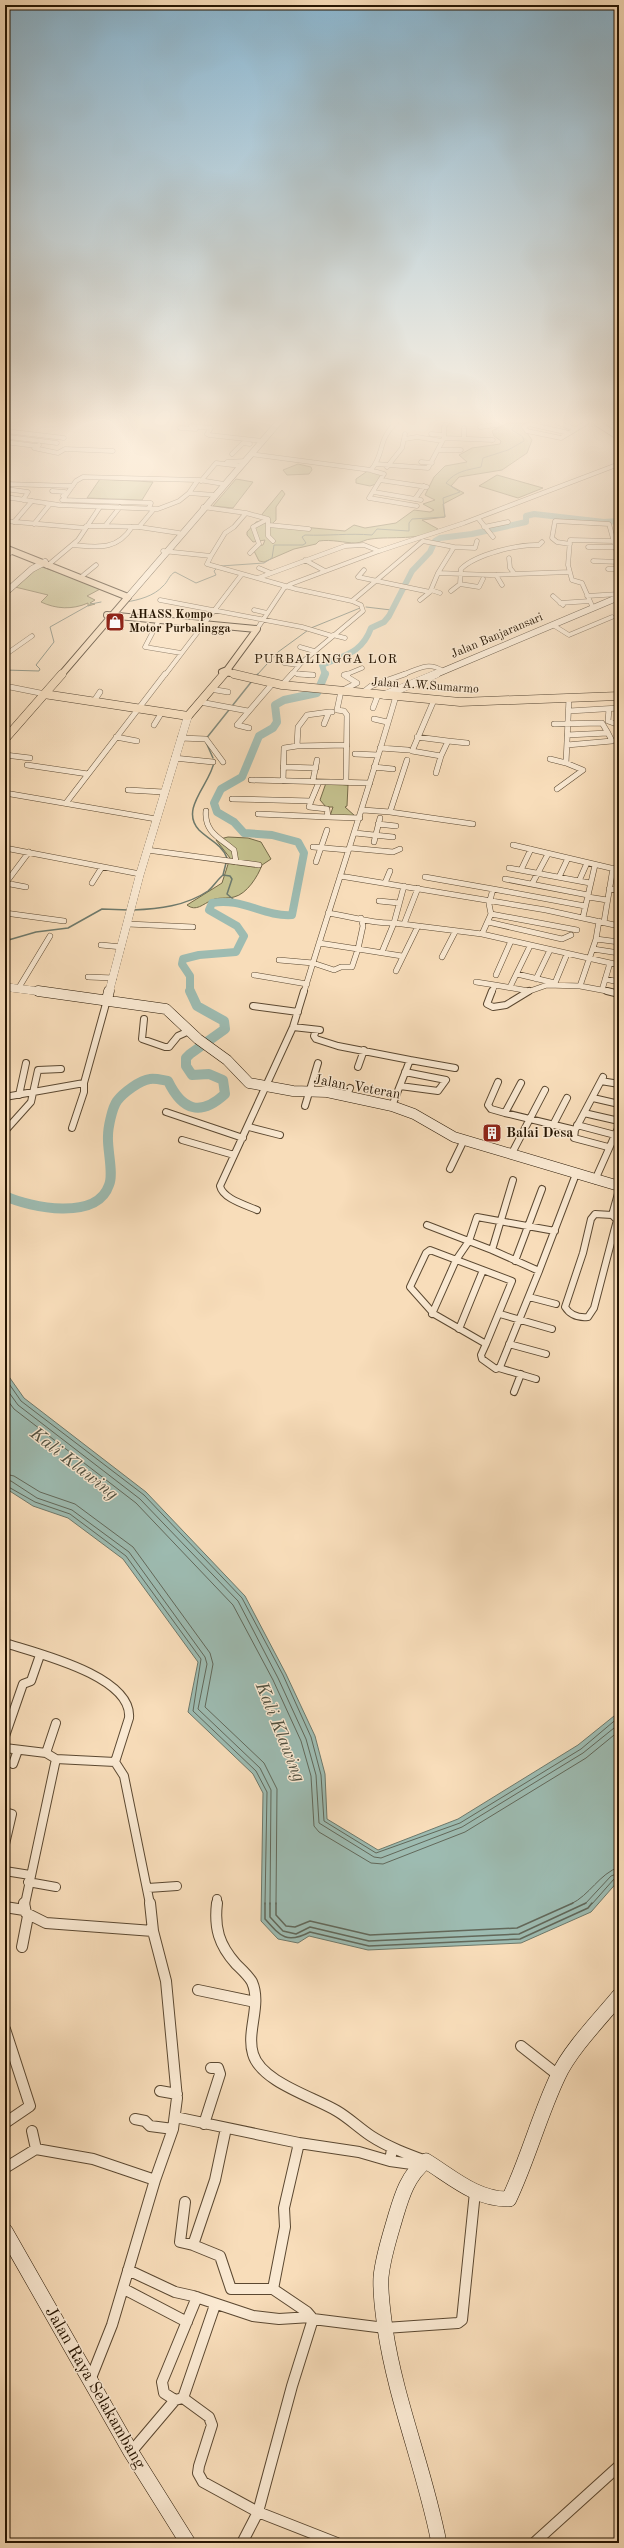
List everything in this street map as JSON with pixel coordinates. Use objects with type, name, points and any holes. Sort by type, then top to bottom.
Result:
[{"type":"main road","points":[[5,545],[48,565]]},
{"type":"main road","points":[[5,548],[126,596],[42,693],[5,733]]},
{"type":"main road","points":[[42,693],[188,716],[210,689],[227,672],[257,629],[110,616]]},
{"type":"main road","name":"Jalan A.W.Sumarmo","points":[[227,672],[282,685],[434,700],[480,702],[619,696]]},
{"type":"main road","points":[[5,739],[42,693]]},
{"type":"street","points":[[5,593],[26,574],[48,565],[74,542]]},
{"type":"street","points":[[72,545],[110,548],[120,542]]},
{"type":"street","points":[[165,551],[172,542]]},
{"type":"street","points":[[126,596],[173,542]]},
{"type":"street","points":[[220,542],[207,564],[286,586],[352,601],[362,607],[363,611],[298,665],[282,685]]},
{"type":"street","points":[[250,554],[259,544],[258,542]]},
{"type":"street","points":[[257,629],[286,586],[325,570],[404,542]]},
{"type":"street","points":[[352,601],[422,542]]},
{"type":"street","points":[[427,542],[454,547],[475,548],[477,542]]},
{"type":"street","points":[[451,591],[460,584],[463,566],[478,557],[524,544],[539,545],[542,542]]},
{"type":"street","points":[[556,542],[570,544],[568,562],[572,581],[582,583],[593,608]]},
{"type":"street","points":[[258,578],[347,545],[364,545],[379,551]]},
{"type":"street","points":[[420,600],[431,591],[438,573],[448,561],[454,547]]},
{"type":"street","points":[[588,547],[617,550],[619,561],[593,561]]},
{"type":"street","points":[[5,557],[13,551]]},
{"type":"street","points":[[165,551],[211,556]]},
{"type":"street","points":[[509,558],[510,568],[514,573]]},
{"type":"street","points":[[291,559],[300,562]]},
{"type":"street","points":[[305,560],[325,570]]},
{"type":"street","points":[[80,578],[96,565]]},
{"type":"street","points":[[259,568],[271,573]]},
{"type":"street","points":[[608,569],[619,569]]},
{"type":"street","points":[[364,570],[358,577],[402,587],[440,593]]},
{"type":"street","points":[[438,573],[496,575],[514,573],[570,572]]},
{"type":"street","points":[[66,803],[202,624],[242,574]]},
{"type":"street","points":[[496,575],[502,584]]},
{"type":"street","points":[[460,584],[479,587],[482,579]]},
{"type":"street","points":[[553,596],[558,598],[562,604],[588,598],[619,597]]},
{"type":"street","name":"Jalan Banjaransari","points":[[381,695],[619,597]]},
{"type":"street","points":[[160,600],[309,629],[345,638]]},
{"type":"street","points":[[254,610],[268,613]]},
{"type":"street","points":[[553,625],[569,635],[612,617]]},
{"type":"street","points":[[159,620],[145,647],[181,653]]},
{"type":"street","points":[[5,655],[32,636]]},
{"type":"street","points":[[300,647],[314,651]]},
{"type":"street","points":[[284,663],[298,665]]},
{"type":"street","points":[[362,693],[370,686],[431,665],[442,671]]},
{"type":"street","points":[[337,710],[341,691],[357,683],[344,675],[362,668]]},
{"type":"street","points":[[292,673],[313,674]]},
{"type":"street","points":[[249,728],[237,725],[273,683]]},
{"type":"street","points":[[5,686],[42,693]]},
{"type":"street","points":[[210,689],[228,692]]},
{"type":"street","points":[[94,702],[100,692]]},
{"type":"street","points":[[373,708],[381,695]]},
{"type":"street","points":[[257,1210],[232,1199],[221,1190],[222,1182],[249,1127],[293,1027],[328,913],[360,818],[387,722],[396,696]]},
{"type":"street","points":[[566,763],[568,698]]},
{"type":"street","points":[[411,750],[418,740],[417,737],[434,700]]},
{"type":"street","points":[[200,702],[248,711]]},
{"type":"street","points":[[568,711],[619,708]]},
{"type":"street","points":[[609,709],[608,721],[619,725]]},
{"type":"street","points":[[297,746],[298,727],[304,717],[337,710],[346,713],[346,782]]},
{"type":"street","points":[[154,725],[162,712]]},
{"type":"street","points":[[324,724],[329,712]]},
{"type":"street","points":[[72,1128],[84,1092],[84,1083],[114,978],[140,874],[163,792],[188,716]]},
{"type":"street","points":[[374,719],[387,722]]},
{"type":"street","points":[[554,724],[602,723],[612,742],[567,745]]},
{"type":"street","points":[[567,734],[608,733]]},
{"type":"street","points":[[116,737],[137,741]]},
{"type":"street","points":[[417,737],[467,744]]},
{"type":"street","points":[[180,738],[204,739],[223,762]]},
{"type":"street","points":[[436,773],[441,756],[448,741]]},
{"type":"street","points":[[283,781],[285,747],[347,744]]},
{"type":"street","points":[[380,748],[411,750],[441,756]]},
{"type":"street","points":[[5,754],[30,758]]},
{"type":"street","points":[[356,754],[378,755]]},
{"type":"street","points":[[174,758],[213,762]]},
{"type":"street","points":[[550,759],[566,763],[583,770],[557,789]]},
{"type":"street","points":[[313,780],[317,760]]},
{"type":"street","points":[[390,812],[407,760]]},
{"type":"street","points":[[27,765],[88,774]]},
{"type":"street","points":[[374,767],[394,769]]},
{"type":"street","points":[[283,768],[316,768]]},
{"type":"street","points":[[250,780],[370,782]]},
{"type":"street","points":[[319,782],[309,807],[327,809],[328,817]]},
{"type":"street","points":[[128,790],[163,792]]},
{"type":"street","points":[[5,793],[156,819]]},
{"type":"street","points":[[232,799],[311,802]]},
{"type":"street","points":[[362,810],[390,812],[473,824]]},
{"type":"street","points":[[206,811],[205,825],[209,832],[234,850],[232,861]]},
{"type":"street","points":[[258,814],[360,818]]},
{"type":"street","points":[[374,842],[380,818]]},
{"type":"street","points":[[378,824],[396,826]]},
{"type":"street","points":[[316,862],[323,847],[327,830]]},
{"type":"street","points":[[355,833],[393,837]]},
{"type":"street","points":[[514,845],[616,869],[590,959],[580,986]]},
{"type":"street","points":[[313,846],[393,852],[400,849]]},
{"type":"street","points":[[5,848],[140,874]]},
{"type":"street","points":[[521,870],[531,849]]},
{"type":"street","points":[[147,850],[259,865]]},
{"type":"street","points":[[26,887],[5,884],[29,852]]},
{"type":"street","points":[[532,884],[548,854]]},
{"type":"street","points":[[559,877],[568,858]]},
{"type":"street","points":[[579,881],[587,863]]},
{"type":"street","points":[[583,917],[595,865]]},
{"type":"street","points":[[92,883],[102,866]]},
{"type":"street","points":[[509,868],[590,884]]},
{"type":"street","points":[[385,883],[390,871]]},
{"type":"street","points":[[340,876],[490,900],[583,917],[619,926]]},
{"type":"street","points":[[425,877],[585,906]]},
{"type":"street","points":[[505,879],[608,900]]},
{"type":"street","points":[[514,905],[524,883]]},
{"type":"street","points":[[382,952],[394,923],[404,886]]},
{"type":"street","points":[[404,924],[418,888]]},
{"type":"street","points":[[482,934],[491,914],[490,900],[494,889]]},
{"type":"street","points":[[609,889],[619,890]]},
{"type":"street","points":[[379,901],[399,903]]},
{"type":"street","points":[[5,913],[64,921]]},
{"type":"street","points":[[328,913],[361,918],[376,924],[394,923],[455,932],[482,934],[619,965]]},
{"type":"street","points":[[491,914],[577,930]]},
{"type":"street","points":[[279,960],[313,963],[333,970],[341,967],[351,968],[358,948],[363,926],[361,918]]},
{"type":"street","points":[[488,922],[558,939],[564,939],[571,935]]},
{"type":"street","points":[[128,924],[193,927]]},
{"type":"street","points":[[396,971],[418,926]]},
{"type":"street","points":[[442,957],[455,932]]},
{"type":"street","points":[[18,989],[27,970],[50,936]]},
{"type":"street","points":[[596,939],[619,942]]},
{"type":"street","points":[[496,975],[511,941]]},
{"type":"street","points":[[319,943],[402,956]]},
{"type":"street","points":[[101,945],[122,947]]},
{"type":"street","points":[[510,987],[530,946]]},
{"type":"street","points":[[593,949],[619,953]]},
{"type":"street","points":[[536,979],[550,950]]},
{"type":"street","points":[[555,983],[567,954]]},
{"type":"street","points":[[602,990],[610,963]]},
{"type":"street","points":[[517,974],[555,983],[580,986],[619,994]]},
{"type":"street","points":[[254,975],[307,984]]},
{"type":"street","points":[[88,977],[114,978]]},
{"type":"street","points":[[605,979],[619,982]]},
{"type":"street","points":[[476,982],[529,991]]},
{"type":"street","points":[[495,985],[487,1002],[492,1006],[517,1000],[529,991],[555,983]]},
{"type":"street","name":"Jalan. Veteran","points":[[5,987],[166,1009],[198,1040],[227,1060],[246,1081],[267,1087],[308,1091],[392,1106],[414,1114],[447,1134],[464,1140],[619,1186]]},
{"type":"street","points":[[253,1006],[298,1012]]},
{"type":"street","points":[[144,1019],[142,1039],[165,1047],[169,1047],[178,1036],[189,1031]]},
{"type":"street","points":[[293,1027],[318,1030],[314,1036],[316,1039],[338,1046],[455,1068]]},
{"type":"street","points":[[358,1067],[364,1050]]},
{"type":"street","points":[[392,1106],[410,1060]]},
{"type":"street","points":[[19,1095],[26,1063]]},
{"type":"street","points":[[305,1106],[308,1091],[318,1063]]},
{"type":"street","points":[[5,1131],[27,1108],[33,1093],[38,1070],[61,1069]]},
{"type":"street","points":[[400,1086],[438,1091],[446,1079],[405,1072]]},
{"type":"street","points":[[608,1147],[574,1138],[576,1128],[602,1079],[619,1084]]},
{"type":"street","points":[[498,1082],[488,1105],[491,1109],[529,1120],[615,1135]]},
{"type":"street","points":[[5,1097],[84,1083]]},
{"type":"street","points":[[505,1113],[521,1083]]},
{"type":"street","points":[[346,1097],[350,1088]]},
{"type":"street","points":[[511,1155],[545,1090]]},
{"type":"street","points":[[553,1125],[567,1098]]},
{"type":"street","points":[[593,1098],[619,1104]]},
{"type":"street","points":[[166,1112],[243,1138]]},
{"type":"street","points":[[584,1113],[619,1121]]},
{"type":"street","points":[[595,1180],[608,1147],[619,1126]]},
{"type":"street","points":[[249,1127],[280,1135]]},
{"type":"street","points":[[182,1140],[234,1155]]},
{"type":"street","points":[[450,1169],[464,1140]]},
{"type":"street","points":[[499,1368],[529,1297],[576,1174]]},
{"type":"street","points":[[492,1250],[513,1180]]},
{"type":"street","points":[[515,1261],[542,1190]]},
{"type":"street","points":[[612,1215],[619,1190]]},
{"type":"street","points":[[595,1214],[612,1215],[616,1219],[616,1225],[594,1308],[588,1317],[578,1317],[570,1313],[566,1307],[583,1253],[591,1219],[595,1214]]},
{"type":"street","points":[[432,1314],[456,1260],[469,1241],[477,1218],[502,1220],[555,1231]]},
{"type":"street","points":[[427,1225],[492,1250],[539,1271]]},
{"type":"street","points":[[486,1344],[432,1314],[418,1301],[410,1287],[426,1253],[430,1250],[512,1281],[500,1314],[486,1344],[482,1359],[493,1368],[499,1368],[536,1379]]},
{"type":"street","points":[[459,1329],[483,1270]]},
{"type":"street","points":[[529,1297],[556,1304]]},
{"type":"street","points":[[500,1314],[552,1329]]},
{"type":"street","points":[[509,1344],[546,1354]]},
{"type":"street","points":[[514,1392],[521,1374]]},
{"type":"street","points":[[5,1643],[83,1669],[117,1691],[128,1703],[128,1720],[115,1762],[124,1776],[148,1888],[153,1931],[166,1981],[177,2094],[173,2130],[155,2180],[128,2270],[124,2289],[90,2380]]},
{"type":"street","points":[[5,1736],[23,1684],[31,1680],[40,1655]]},
{"type":"street","points":[[46,1753],[56,1723]]},
{"type":"street","points":[[5,1748],[46,1753],[56,1759],[115,1762]]},
{"type":"street","points":[[13,1764],[18,1750]]},
{"type":"street","points":[[22,1946],[29,1878],[56,1759]]},
{"type":"street","points":[[5,1812],[12,1814],[5,1844]]},
{"type":"street","points":[[5,1871],[56,1887]]},
{"type":"street","points":[[148,1888],[177,1886]]},
{"type":"street","points":[[217,1899],[215,1919],[218,1941],[249,1978],[253,1986],[255,2002],[253,2055],[265,2071],[298,2092],[333,2108],[392,2149],[423,2163],[475,2192],[502,2200],[509,2199],[513,2194],[558,2075],[588,2032],[619,1996]]},
{"type":"street","points":[[5,1907],[26,1913],[46,1923],[153,1931]]},
{"type":"street","points":[[198,1990],[255,2002]]},
{"type":"street","points":[[5,2030],[30,2106],[5,2123]]},
{"type":"street","points":[[521,2046],[558,2075]]},
{"type":"street","points":[[204,2124],[220,2074],[218,2068],[211,2068]]},
{"type":"street","points":[[160,2091],[177,2094]]},
{"type":"street","points":[[175,2117],[299,2143],[359,2152],[390,2161],[423,2163]]},
{"type":"street","points":[[135,2119],[145,2121],[150,2126],[173,2130]]},
{"type":"street","points":[[193,2245],[215,2180],[226,2128]]},
{"type":"street","points":[[32,2131],[36,2149]]},
{"type":"street","points":[[273,2289],[285,2227],[284,2208],[299,2143]]},
{"type":"street","points":[[5,2168],[36,2149],[93,2160],[155,2180]]},
{"type":"street","points":[[390,2161],[392,2149]]},
{"type":"street","points":[[423,2163],[406,2187],[386,2249],[381,2289],[389,2355],[425,2480],[439,2543]]},
{"type":"street","points":[[128,2270],[175,2292],[197,2297],[215,2305],[251,2317],[289,2320],[312,2318],[385,2328],[458,2323],[462,2320],[475,2192]]},
{"type":"street","points":[[185,2202],[180,2242],[193,2245],[218,2255],[223,2259],[227,2281],[231,2289],[273,2289],[312,2318]]},
{"type":"street","name":"Jalan Raya Selakambang","points":[[5,2231],[131,2452],[188,2543]]},
{"type":"street","points":[[124,2289],[187,2322]]},
{"type":"street","points":[[197,2297],[162,2382],[164,2392],[209,2417],[212,2425],[198,2473],[203,2482],[258,2512],[330,2542]]},
{"type":"street","points":[[131,2452],[179,2399],[215,2305]]},
{"type":"street","points":[[242,2543],[258,2512],[312,2318]]},
{"type":"street","points":[[534,2543],[619,2466]]},
{"type":"shaded area","points":[[264,542],[318,542],[316,544],[294,549],[264,562],[259,561],[253,549],[255,546],[263,545]]},
{"type":"shaded area","points":[[343,542],[361,542],[358,543]]},
{"type":"shaded area","points":[[42,567],[102,588],[87,596],[95,600],[90,603],[95,604],[88,606],[88,603],[70,608],[52,606],[41,602],[48,595],[15,587],[36,568]]},
{"type":"shaded area","points":[[326,783],[348,785],[347,806],[345,807],[355,816],[330,816],[333,807],[326,807],[320,800]]},
{"type":"shaded area","points":[[228,837],[248,838],[261,842],[271,859],[262,865],[258,874],[248,888],[239,895],[231,898],[215,899],[196,908],[190,907],[187,905],[222,883],[230,858],[216,840]]},
{"type":"water","name":"Kali Klawing","points":[[5,1371],[24,1398],[146,1492],[245,1596],[286,1674],[315,1736],[325,1774],[327,1819],[378,1850],[458,1819],[578,1745],[619,1712],[619,1880],[591,1912],[521,1943],[368,1950],[309,1936],[298,1943],[278,1939],[261,1921],[263,1793],[253,1774],[188,1712],[198,1662],[123,1559],[68,1518],[33,1506],[5,1488]]},
{"type":"waterway","points":[[221,566],[264,563],[272,558],[274,545],[303,545],[306,543],[305,542]]},
{"type":"waterway","points":[[325,674],[322,665],[358,648],[363,643],[371,628],[384,622],[389,616],[412,571],[430,552],[435,542]]},
{"type":"waterway","points":[[126,602],[151,595],[165,584],[175,572],[196,583],[216,575],[214,571],[217,568]]},
{"type":"waterway","points":[[5,670],[39,671],[40,669],[36,665],[54,642],[50,627],[91,604],[101,602]]},
{"type":"waterway","points":[[366,607],[391,610]]},
{"type":"waterway","points":[[257,675],[278,652],[311,628],[360,608]]},
{"type":"waterway","points":[[190,991],[190,976],[182,964],[183,959],[199,955],[236,952],[244,936],[237,926],[209,910],[212,903],[233,903],[272,913],[292,915],[304,853],[298,842],[272,835],[244,833],[234,822],[217,812],[214,803],[221,789],[242,777],[259,736],[273,728],[277,722],[275,705],[284,700],[317,693],[325,674]]},
{"type":"waterway","points":[[213,758],[205,740],[252,681]]},
{"type":"waterway","points":[[214,762],[212,770],[198,796],[192,813],[194,822],[199,830],[219,846],[227,858]]},
{"type":"waterway","points":[[223,875],[226,863]]},
{"type":"waterway","points":[[133,910],[162,908],[191,900],[208,891],[223,875]]},
{"type":"waterway","points":[[223,875],[230,876],[232,879],[227,894],[234,900]]},
{"type":"waterway","points":[[5,941],[36,932],[68,928],[102,909],[129,910]]},
{"type":"waterway","points":[[5,1196],[31,1204],[62,1208],[91,1204],[102,1196],[109,1185],[111,1175],[108,1136],[113,1108],[123,1094],[141,1082],[152,1079],[168,1081],[173,1091],[179,1098],[192,1107],[200,1108],[208,1106],[225,1094],[223,1080],[209,1074],[192,1075],[186,1066],[186,1058],[190,1054],[225,1029],[224,1021],[197,1006],[190,991]]},
{"type":"place","name":"AHASS Kompo Motor Purbalingga","points":[[115,622]]},
{"type":"place","name":"Balai Desa","points":[[492,1133]]},
{"type":"district","name":"PURBALINGGA LOR","points":[[326,659]]}]
